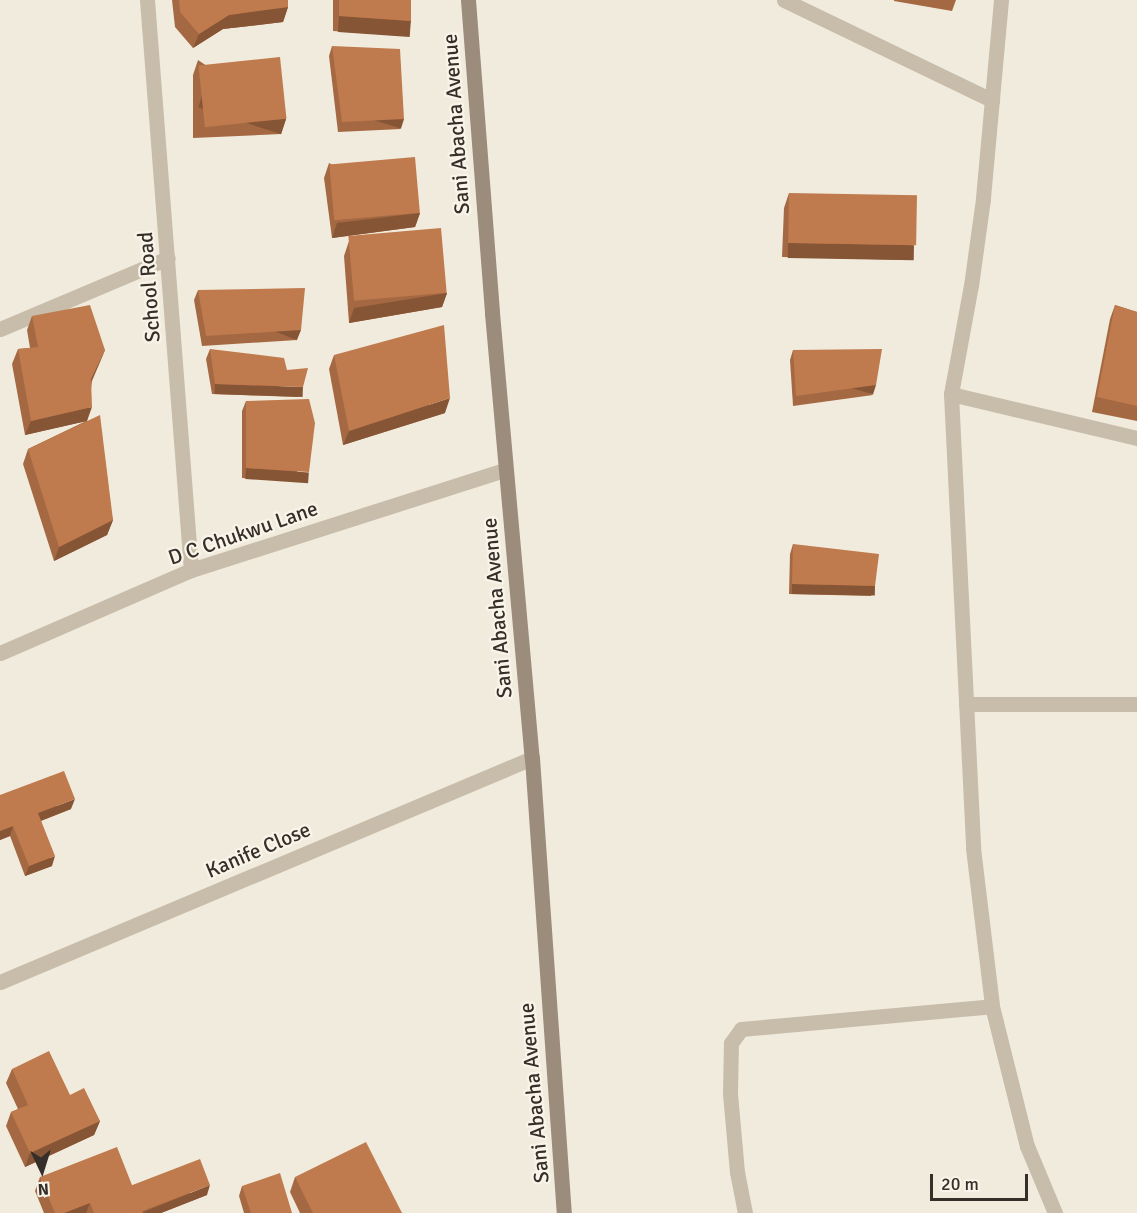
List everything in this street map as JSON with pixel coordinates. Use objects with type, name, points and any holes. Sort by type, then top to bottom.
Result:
[{"type":"street","name":"School Road","points":[[147,0],[191,570]]},
{"type":"street","name":"Sani Abacha Avenue","points":[[468,0],[505,470],[532,758],[564,1213]]},
{"type":"street","points":[[784,0],[992,99]]},
{"type":"street","points":[[1001,0],[971,285],[951,394],[973,848],[992,1006],[1027,1146],[1055,1213]]},
{"type":"street","points":[[0,329],[168,258]]},
{"type":"street","points":[[951,394],[1137,438]]},
{"type":"street","name":"D C Chukwu Lane","points":[[0,653],[191,570],[505,470]]},
{"type":"street","points":[[966,704],[1137,704]]},
{"type":"street","name":"Kanife Close","points":[[0,982],[532,758]]},
{"type":"street","points":[[745,1213],[737,1172],[730,1093],[731,1043],[741,1029],[992,1006]]},
{"type":"building","points":[[179,0],[288,0],[288,7],[229,15],[199,34],[180,12]]},
{"type":"building","points":[[339,0],[411,0],[411,21],[339,16]]},
{"type":"building","points":[[332,46],[400,49],[404,119],[342,122]]},
{"type":"building","points":[[280,57],[286,119],[205,127],[198,66]]},
{"type":"building","points":[[415,157],[420,213],[334,220],[329,164]]},
{"type":"building","points":[[789,193],[917,195],[916,245],[788,243]]},
{"type":"building","points":[[441,228],[447,293],[354,301],[348,236]]},
{"type":"building","points":[[305,288],[301,330],[206,336],[198,290]]},
{"type":"building","points":[[90,305],[105,350],[91,379],[92,407],[31,421],[18,349],[38,347],[32,316]]},
{"type":"building","points":[[1115,305],[1137,312],[1137,406],[1097,397]]},
{"type":"building","points":[[444,325],[450,398],[349,431],[334,355]]},
{"type":"building","points":[[210,349],[284,358],[287,370],[308,368],[303,387],[215,384]]},
{"type":"building","points":[[882,349],[876,385],[796,396],[793,350]]},
{"type":"building","points":[[309,399],[315,423],[309,472],[246,468],[246,401]]},
{"type":"building","points":[[100,415],[113,520],[59,547],[28,449]]},
{"type":"building","points":[[793,544],[879,554],[875,586],[792,584]]},
{"type":"building","points":[[64,771],[75,799],[38,813],[55,856],[29,866],[13,826],[0,831],[0,795]]},
{"type":"building","points":[[49,1051],[70,1095],[84,1088],[100,1121],[30,1153],[11,1112],[28,1105],[12,1069]]},
{"type":"building","points":[[366,1142],[402,1213],[313,1213],[295,1177]]},
{"type":"building","points":[[117,1147],[143,1213],[94,1213],[90,1203],[64,1213],[55,1213],[40,1177]]},
{"type":"building","points":[[200,1159],[210,1185],[142,1211],[132,1185]]},
{"type":"building","points":[[280,1173],[292,1213],[251,1213],[242,1186]]}]
